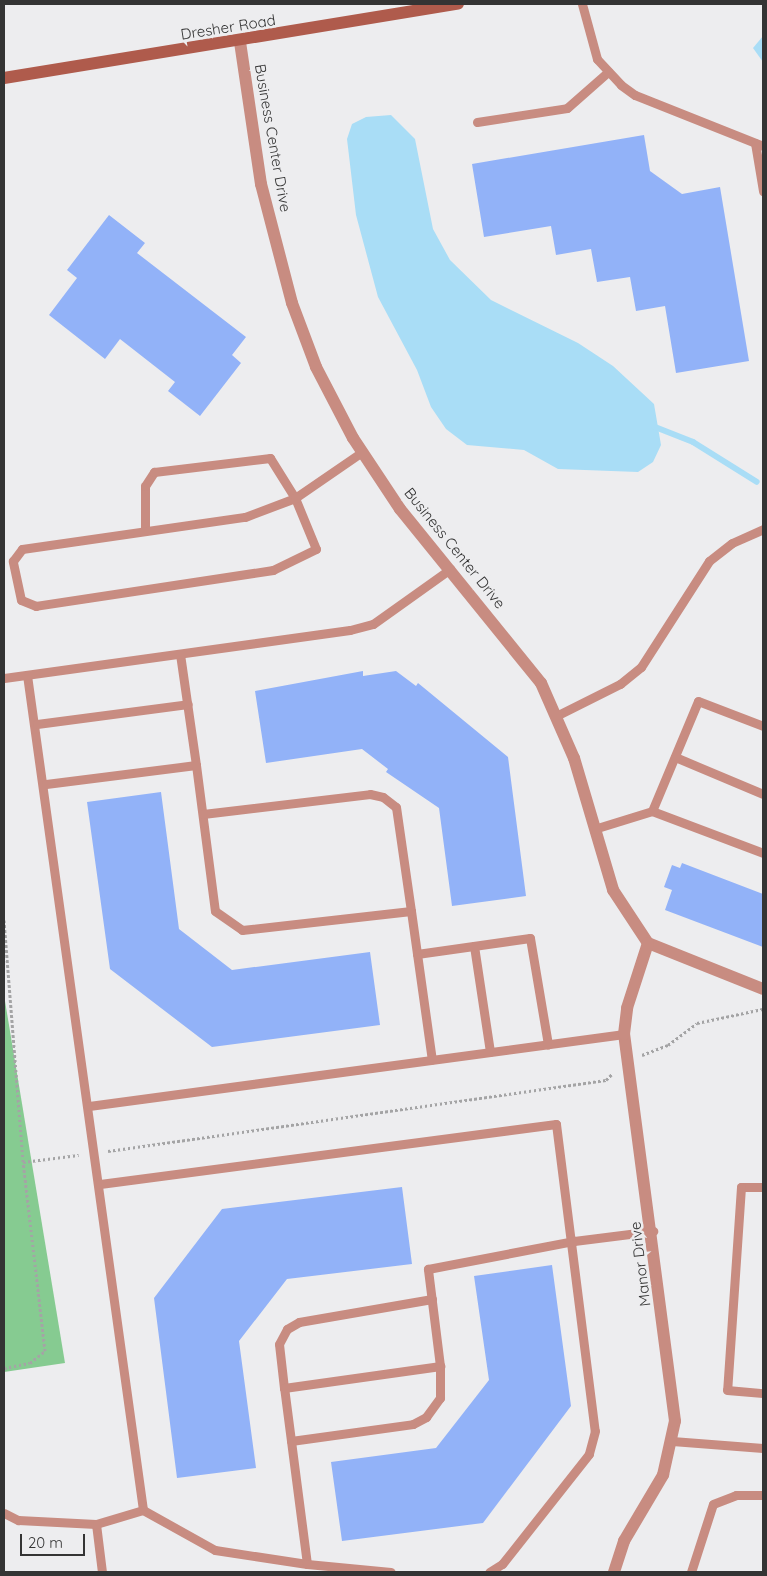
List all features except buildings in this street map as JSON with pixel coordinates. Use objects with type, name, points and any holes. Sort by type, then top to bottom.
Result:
[{"type":"main road","name":"Dresher Road","points":[[4,78],[240,42],[458,4]]},
{"type":"street","name":"Business Center Drive","points":[[240,42],[261,184],[292,303],[316,367],[362,452],[400,510],[541,683],[574,758],[613,890],[648,943]]},
{"type":"street","points":[[648,943],[763,989]]},
{"type":"street","name":"Manor Drive","points":[[614,1572],[624,1541],[663,1475],[675,1421],[653,1231],[624,1034],[627,1008],[648,943]]},
{"type":"lane","points":[[582,4],[589,41],[608,72],[635,95],[759,145],[763,191]]},
{"type":"lane","points":[[477,122],[567,108],[608,72]]},
{"type":"lane","points":[[145,531],[146,486],[154,472],[270,458],[295,498],[316,549],[273,570],[36,606],[21,600],[13,561],[22,549],[245,517],[295,498],[362,452]]},
{"type":"lane","points":[[556,716],[620,684],[641,667],[709,561],[732,543],[763,530]]},
{"type":"lane","points":[[4,678],[180,654],[373,624],[450,569]]},
{"type":"lane","points":[[180,654],[215,911],[242,930],[411,911]]},
{"type":"lane","points":[[27,675],[38,724],[142,1510]]},
{"type":"lane","points":[[652,811],[698,701],[763,726]]},
{"type":"lane","points":[[38,724],[188,704]]},
{"type":"lane","points":[[675,757],[763,794]]},
{"type":"lane","points":[[46,784],[196,765]]},
{"type":"lane","points":[[203,814],[370,794],[383,797],[396,807],[432,1060]]},
{"type":"lane","points":[[594,829],[652,811],[763,853]]},
{"type":"lane","points":[[417,954],[530,938],[548,1044]]},
{"type":"lane","points":[[474,946],[490,1052]]},
{"type":"lane","points":[[88,1106],[624,1034]]},
{"type":"lane","points":[[100,1184],[556,1124],[574,1241],[595,1431],[588,1454],[502,1564],[490,1572]]},
{"type":"lane","points":[[763,1187],[741,1187],[727,1390],[763,1393]]},
{"type":"lane","points":[[290,1441],[413,1424],[426,1417],[440,1398],[440,1366],[428,1269],[574,1241],[653,1231]]},
{"type":"lane","points":[[307,1564],[279,1344],[288,1329],[298,1322],[432,1300]]},
{"type":"lane","points":[[284,1388],[440,1366]]},
{"type":"lane","points":[[672,1440],[763,1448]]},
{"type":"lane","points":[[691,1572],[714,1504],[736,1495],[763,1495]]},
{"type":"lane","points":[[4,1513],[18,1520],[96,1524],[142,1510],[215,1550],[307,1564],[391,1572]]},
{"type":"lane","points":[[96,1524],[102,1572]]},
{"type":"path","points":[[4,920],[23,1162],[45,1351],[30,1363],[4,1368]]},
{"type":"path","points":[[23,1162],[606,1080],[629,1060],[668,1045],[697,1023],[763,1010]]},
{"type":"green space","points":[[4,995],[65,1363],[4,1372]]},
{"type":"water","points":[[763,36],[763,62],[753,48]]},
{"type":"water","points":[[391,115],[415,139],[433,229],[450,260],[491,300],[578,343],[613,366],[654,404],[661,445],[653,462],[638,472],[558,469],[524,450],[467,445],[446,429],[431,407],[417,370],[378,297],[356,215],[347,139],[352,124],[366,117]]},
{"type":"waterway","points":[[655,427],[693,442],[757,482]]}]
